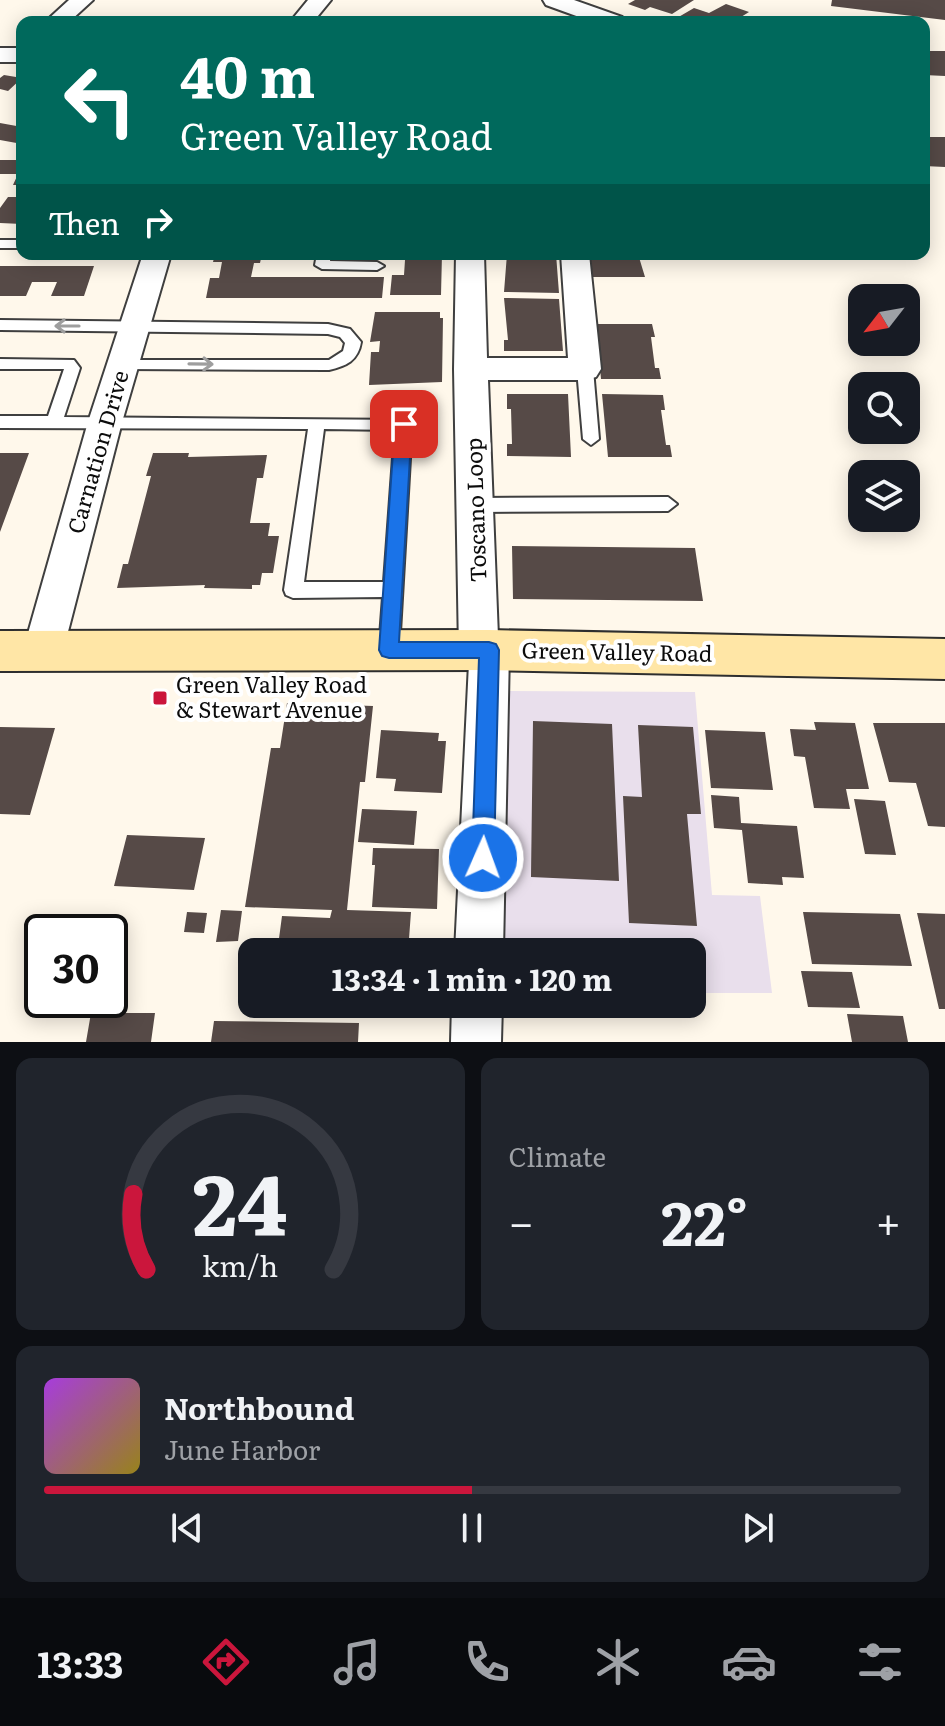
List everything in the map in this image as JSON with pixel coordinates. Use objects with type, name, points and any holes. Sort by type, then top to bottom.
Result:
[{"type":"main road","name":"Green Valley Road","points":[[21,651],[484,650],[945,659]]},
{"type":"street","points":[[63,16],[82,0]]},
{"type":"street","points":[[306,16],[320,0]]},
{"type":"street","points":[[554,0],[598,16]]},
{"type":"street","name":"Carnation Drive","points":[[21,651],[105,422],[155,260]]},
{"type":"street","name":"Toscano Loop","points":[[470,260],[470,369],[484,650],[479,938]]},
{"type":"street","points":[[470,369],[585,369],[576,260]]},
{"type":"street","points":[[476,1042],[477,1018]]},
{"type":"lane","points":[[323,260],[322,265],[377,266]]},
{"type":"lane","points":[[0,325],[337,329],[351,337],[353,348],[345,359],[320,365],[123,364]]},
{"type":"lane","points":[[0,364],[68,364],[72,368],[54,422]]},
{"type":"lane","points":[[585,369],[591,439]]},
{"type":"lane","points":[[0,422],[404,424],[389,650]]},
{"type":"lane","points":[[317,423],[293,590],[393,589]]},
{"type":"lane","points":[[478,505],[668,504]]},
{"type":"shaded area","points":[[487,691],[695,692],[712,895],[760,896],[772,993],[706,993],[706,938],[476,938]]},
{"type":"building","points":[[635,0],[694,0],[672,14],[628,4]]},
{"type":"building","points":[[832,0],[945,0],[945,20],[930,16],[831,6]]},
{"type":"building","points":[[726,4],[749,12],[743,16],[680,16],[694,8],[709,13]]},
{"type":"building","points":[[930,51],[945,51],[945,76],[930,75]]},
{"type":"building","points":[[4,75],[16,77],[16,84],[8,91],[0,89],[0,78]]},
{"type":"building","points":[[0,123],[16,126],[16,143],[0,140]]},
{"type":"building","points":[[930,137],[945,137],[945,167],[930,166]]},
{"type":"building","points":[[0,160],[16,160],[16,174],[0,174]]},
{"type":"building","points":[[8,197],[16,197],[16,224],[0,223],[0,208]]},
{"type":"building","points":[[261,260],[260,263],[254,263],[251,277],[384,277],[382,298],[206,298],[210,278],[219,278],[222,262],[213,262]]},
{"type":"building","points":[[405,260],[442,260],[441,295],[390,295],[392,275],[404,275]]},
{"type":"building","points":[[507,260],[556,260],[559,293],[504,292]]},
{"type":"building","points":[[589,260],[640,260],[645,277],[590,277]]},
{"type":"building","points":[[0,266],[94,266],[84,296],[51,296],[57,282],[32,282],[26,296],[0,296]]},
{"type":"building","points":[[504,298],[559,299],[563,351],[504,351],[504,340],[508,340]]},
{"type":"building","points":[[375,312],[440,312],[440,318],[443,318],[442,382],[369,385],[371,352],[379,352],[380,341],[370,342]]},
{"type":"building","points":[[596,324],[652,324],[655,368],[659,368],[661,379],[601,379]]},
{"type":"building","points":[[507,394],[568,394],[571,457],[507,456],[507,444],[512,444],[511,409],[507,409]]},
{"type":"building","points":[[602,394],[663,395],[665,410],[661,410],[666,445],[670,445],[672,457],[608,457]]},
{"type":"building","points":[[0,453],[29,453],[0,532]]},
{"type":"building","points":[[153,453],[189,453],[188,457],[267,455],[263,478],[257,478],[250,523],[270,523],[268,536],[279,536],[273,573],[262,573],[260,585],[252,585],[252,589],[204,588],[205,585],[117,588],[123,564],[128,564],[151,476],[146,476]]},
{"type":"building","points":[[512,546],[695,548],[703,601],[513,599]]},
{"type":"building","points":[[287,703],[373,706],[365,782],[360,782],[347,910],[411,912],[409,938],[279,938],[282,916],[330,918],[332,910],[245,907],[271,748],[280,748]]},
{"type":"building","points":[[533,721],[612,724],[619,881],[531,877]]},
{"type":"building","points":[[814,722],[855,723],[869,789],[846,789],[850,809],[814,808],[805,757],[794,756],[790,729],[816,730]]},
{"type":"building","points":[[873,723],[945,723],[945,827],[928,826],[916,783],[889,782]]},
{"type":"building","points":[[638,725],[693,727],[701,814],[687,814],[697,926],[629,923],[623,796],[642,797]]},
{"type":"building","points":[[0,727],[55,728],[30,815],[0,814]]},
{"type":"building","points":[[381,730],[439,733],[438,741],[446,741],[442,793],[394,791],[396,779],[376,778]]},
{"type":"building","points":[[705,730],[765,732],[773,790],[711,788]]},
{"type":"building","points":[[711,795],[739,797],[741,823],[797,826],[804,878],[782,877],[783,885],[748,883],[742,830],[714,828]]},
{"type":"building","points":[[854,799],[885,801],[896,855],[865,854]]},
{"type":"building","points":[[362,809],[417,811],[414,845],[358,842]]},
{"type":"building","points":[[127,835],[205,838],[194,890],[114,886]]},
{"type":"building","points":[[373,848],[439,849],[437,909],[372,907]]},
{"type":"building","points":[[221,910],[242,911],[238,941],[216,942]]},
{"type":"building","points":[[187,912],[207,913],[204,933],[184,932]]},
{"type":"building","points":[[803,912],[900,914],[912,966],[812,964]]},
{"type":"building","points":[[917,913],[945,914],[945,1009],[939,1009]]},
{"type":"building","points":[[801,971],[852,972],[860,1008],[808,1007]]},
{"type":"building","points":[[128,1013],[155,1013],[151,1042],[86,1042],[90,1018],[128,1018]]},
{"type":"building","points":[[847,1014],[903,1016],[908,1042],[852,1042]]},
{"type":"building","points":[[214,1021],[359,1023],[358,1042],[211,1042]]},
{"type":"place","name":"Green Valley Road & Stewart Avenue","points":[[160,698]]},
{"type":"route","points":[[404,424],[389,650],[489,650],[483,858]]}]
